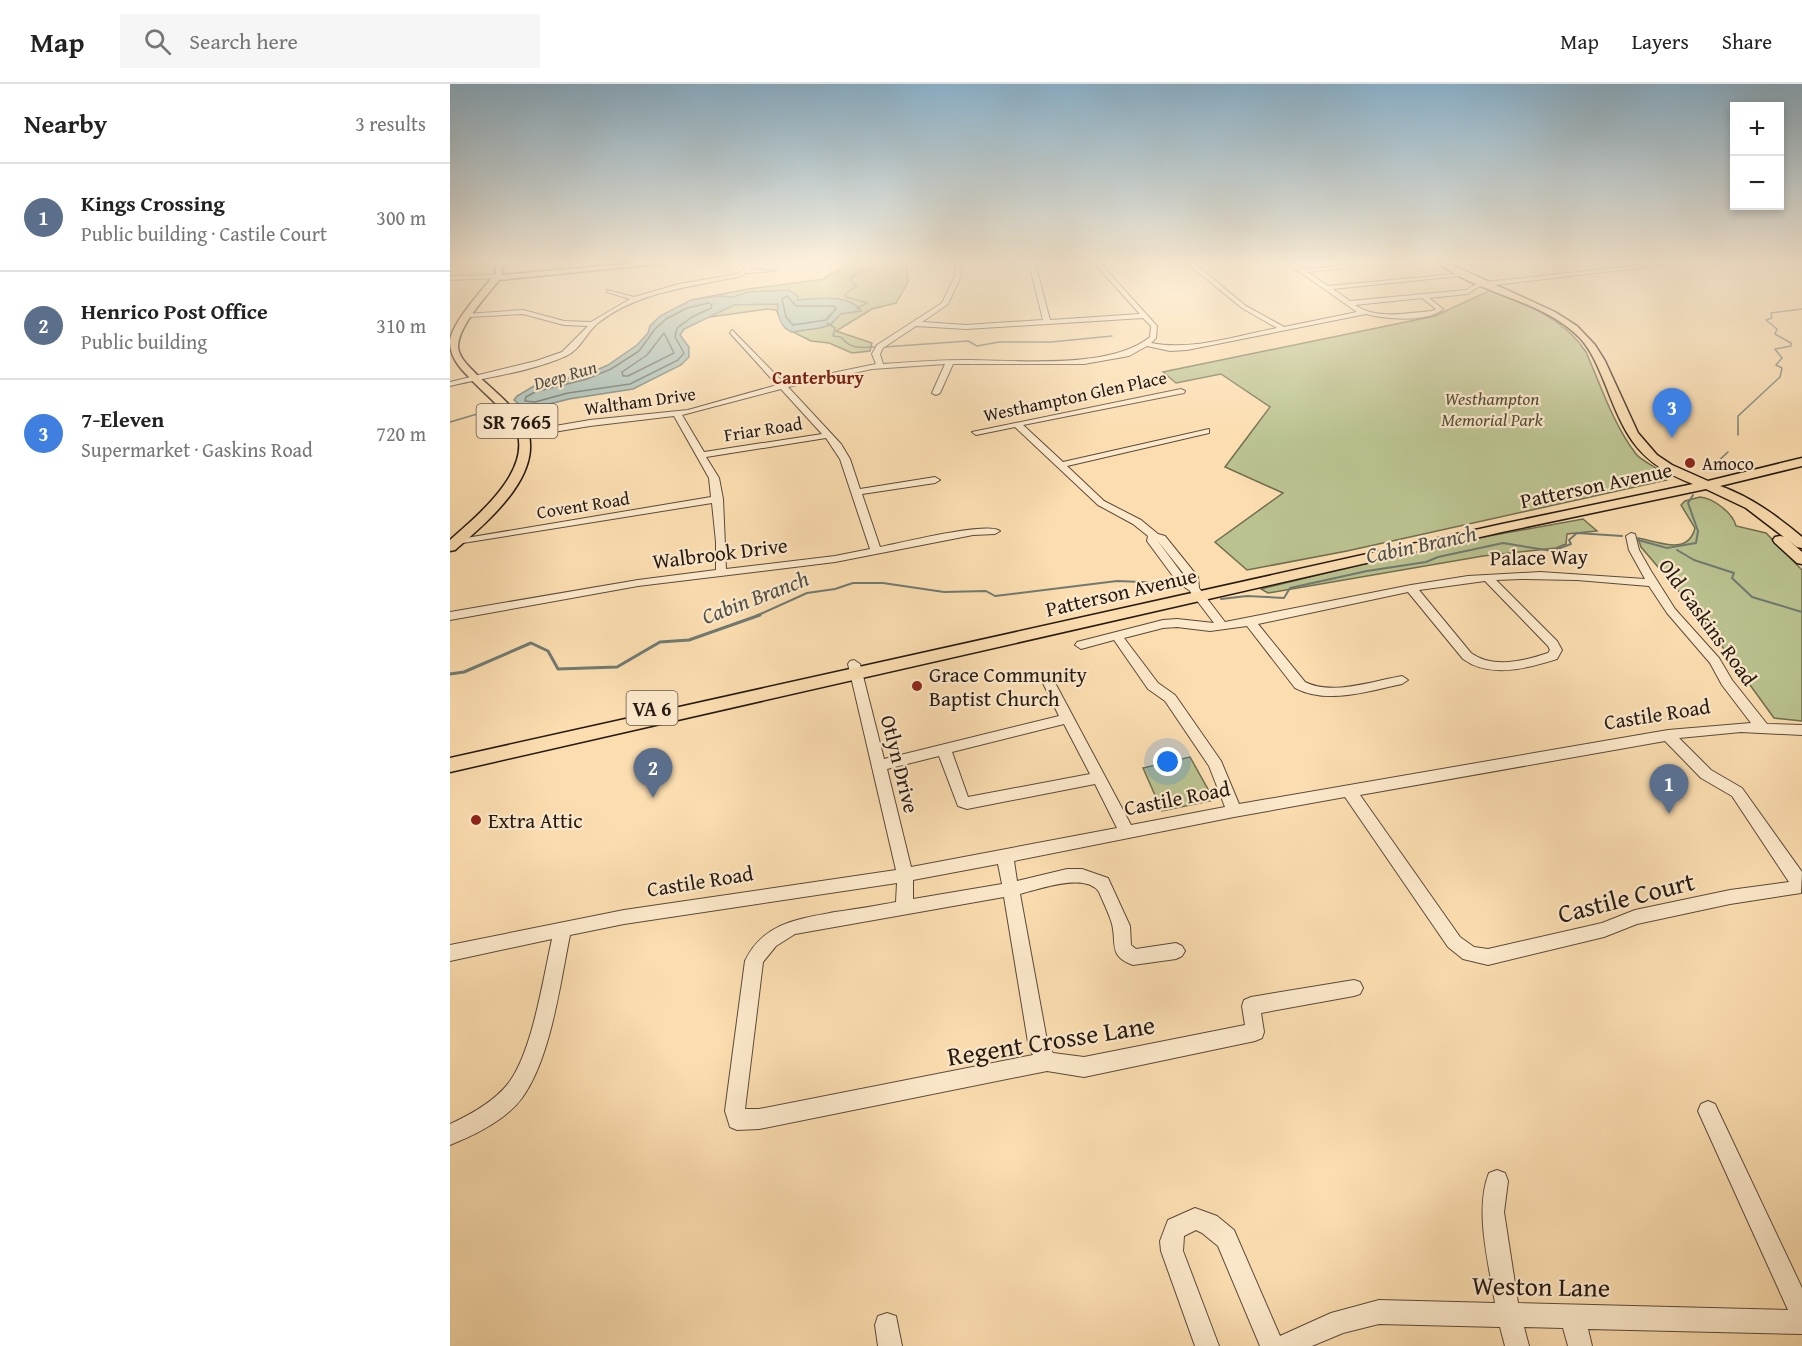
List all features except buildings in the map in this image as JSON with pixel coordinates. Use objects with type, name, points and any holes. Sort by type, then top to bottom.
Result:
[{"type":"main road","name":"SR 7665","points":[[452,545],[494,506],[513,481],[522,460],[523,434],[518,422],[461,364],[453,348],[453,337],[463,322]]},
{"type":"main road","points":[[1565,322],[1592,347],[1625,421],[1638,443],[1659,462],[1703,486],[1719,489],[1737,499],[1776,523],[1802,544]]},
{"type":"main road","name":"Patterson Avenue","points":[[1197,593],[1802,453]]},
{"type":"main road","name":"Patterson Avenue","points":[[450,753],[1703,486],[1802,462]]},
{"type":"main road","points":[[1703,486],[1707,492],[1763,527],[1802,560]]},
{"type":"main road","name":"Patterson Avenue","points":[[450,765],[855,668]]},
{"type":"street","points":[[560,322],[593,324]]},
{"type":"street","points":[[450,384],[562,355],[572,349],[597,322]]},
{"type":"street","points":[[880,366],[876,354],[880,347],[920,322]]},
{"type":"street","points":[[917,324],[954,327],[1062,322]]},
{"type":"street","points":[[1146,344],[1154,338],[1155,331],[1149,322]]},
{"type":"street","points":[[1270,322],[1283,329]]},
{"type":"street","name":"Waltham Drive","points":[[523,434],[572,425],[677,414],[783,386],[880,366],[950,362],[1084,362],[1125,354],[1146,344],[1181,348],[1316,322]]},
{"type":"street","points":[[732,332],[829,435],[842,452],[876,550]]},
{"type":"street","points":[[936,393],[950,362]]},
{"type":"street","name":"Westhampton Glen Place","points":[[976,432],[1181,391]]},
{"type":"street","points":[[677,414],[703,455],[714,478],[721,542],[721,572]]},
{"type":"street","points":[[1018,425],[1101,503],[1137,522],[1154,536],[1152,541],[1182,581],[1197,593],[1222,626]]},
{"type":"street","points":[[1062,465],[1206,431]]},
{"type":"street","name":"Friar Road","points":[[703,455],[829,435]]},
{"type":"street","points":[[857,492],[935,480]]},
{"type":"street","name":"Covent Road","points":[[452,545],[717,499]]},
{"type":"street","name":"Walbrook Drive","points":[[450,616],[578,592],[836,559],[973,532],[995,531]]},
{"type":"street","name":"Old Gaskins Road","points":[[1630,536],[1634,550],[1652,583],[1671,611],[1715,661],[1727,682],[1762,727]]},
{"type":"street","name":"Palace Way","points":[[1081,645],[1173,623],[1222,626],[1250,622],[1411,588],[1488,578],[1568,575],[1652,583]]},
{"type":"street","points":[[1411,588],[1467,656],[1477,664],[1491,667],[1553,656],[1556,650],[1553,644],[1488,578]]},
{"type":"street","points":[[1250,622],[1300,685],[1311,691],[1334,691],[1402,680]]},
{"type":"street","points":[[1117,636],[1153,686],[1170,698],[1216,765],[1234,811]]},
{"type":"street","name":"Otlyn Drive","points":[[855,668],[905,875],[904,908]]},
{"type":"street","points":[[1047,679],[1127,832]]},
{"type":"street","points":[[878,766],[1068,718]]},
{"type":"street","name":"Castile Road","points":[[450,953],[695,905],[905,875],[1234,811],[1668,735],[1720,728],[1762,727],[1802,730]]},
{"type":"street","name":"Castile Court","points":[[1348,791],[1454,942],[1461,950],[1475,957],[1488,957],[1568,939],[1604,930],[1635,917],[1730,897],[1795,888],[1798,884],[1796,877],[1737,792],[1706,774],[1668,735]]},
{"type":"street","points":[[944,749],[960,796],[963,802],[967,803],[1099,778]]},
{"type":"street","points":[[1005,857],[1039,1048],[1047,1062]]},
{"type":"street","points":[[904,908],[1012,889],[1067,876],[1082,876],[1102,883],[1121,926],[1123,950],[1133,957],[1176,951]]},
{"type":"street","name":"Regent Crosse Lane","points":[[904,908],[793,927],[777,934],[762,947],[754,961],[735,1111],[737,1120],[759,1119],[1047,1062],[1084,1067],[1255,1032],[1251,1006],[1354,988]]},
{"type":"street","points":[[450,1135],[473,1125],[502,1103],[515,1091],[533,1061],[563,930]]},
{"type":"street","points":[[1708,1111],[1802,1314]]},
{"type":"street","points":[[1497,1181],[1493,1212],[1508,1314],[1518,1346]]},
{"type":"street","points":[[1207,1346],[1172,1251],[1171,1241],[1176,1228],[1195,1219],[1209,1224],[1226,1238],[1272,1346]]},
{"type":"street","name":"Weston Lane","points":[[1286,1346],[1326,1325],[1379,1312],[1802,1322]]},
{"type":"street","points":[[1572,1315],[1580,1346]]},
{"type":"green space","points":[[782,322],[851,322],[836,331],[872,343],[870,351],[852,353],[829,343],[811,341],[785,328]]},
{"type":"green space","name":"Westhampton Memorial Park","points":[[1406,322],[1557,322],[1577,340],[1586,352],[1608,404],[1636,454],[1663,473],[1667,480],[1347,551],[1247,570],[1215,542],[1283,493],[1225,467],[1270,407],[1221,374],[1176,383],[1163,372]]},
{"type":"green space","points":[[1700,497],[1711,500],[1722,507],[1731,516],[1736,526],[1766,533],[1802,570],[1802,721],[1774,718],[1700,616],[1641,547],[1638,538],[1672,545],[1686,542],[1695,528],[1681,505],[1685,501]]},
{"type":"green space","points":[[1583,519],[1597,531],[1567,534],[1566,544],[1556,548],[1483,556],[1268,593],[1261,589],[1445,544]]},
{"type":"green space","points":[[1190,757],[1214,800],[1162,811],[1143,768]]},
{"type":"water","points":[[654,322],[699,322],[684,329],[680,335],[689,347],[689,357],[681,365],[633,389],[569,399],[530,409],[514,400],[534,386],[588,374],[608,365],[637,345],[648,333]]},
{"type":"water","points":[[781,322],[833,322],[820,328],[792,332]]},
{"type":"waterway","name":"Cabin Branch","points":[[1738,435],[1738,416],[1780,377],[1782,368],[1776,365],[1782,358],[1775,349],[1791,346],[1791,343],[1775,334],[1777,329],[1768,322]]},
{"type":"waterway","points":[[827,323],[835,328],[833,336],[841,337],[852,346],[875,347]]},
{"type":"waterway","points":[[884,347],[968,341],[977,346],[999,342],[1051,342],[1112,336]]},
{"type":"waterway","name":"Deep Run","points":[[450,422],[494,409]]},
{"type":"waterway","name":"Cabin Branch","points":[[1716,463],[1728,452]]},
{"type":"waterway","name":"Cabin Branch","points":[[1638,540],[1667,548],[1696,543],[1698,531],[1688,503],[1693,495]]},
{"type":"waterway","name":"Cabin Branch","points":[[1221,599],[1247,596],[1284,598],[1290,588],[1367,571],[1426,562],[1438,557],[1503,543],[1552,551],[1571,544],[1569,540],[1577,533],[1622,536]]},
{"type":"waterway","points":[[1677,550],[1694,560],[1734,573],[1732,578],[1752,597],[1802,612]]},
{"type":"waterway","name":"Cabin Branch","points":[[756,616],[807,593],[835,589],[853,583],[883,583],[944,592],[986,591],[995,596],[1117,581],[1167,583]]},
{"type":"waterway","name":"Cabin Branch","points":[[450,674],[464,672],[531,643],[548,651],[558,669],[617,667],[660,642],[689,640],[760,615]]},
{"type":"place","name":"7-Eleven","points":[[1672,438]]},
{"type":"place","name":"Amoco","points":[[1690,463]]},
{"type":"place","name":"Grace Community Baptist Church","points":[[917,686]]},
{"type":"place","name":"Henrico Post Office","points":[[653,798]]},
{"type":"place","name":"Kings Crossing","points":[[1669,814]]},
{"type":"place","name":"Extra Attic","points":[[476,820]]},
{"type":"district","name":"Canterbury","points":[[818,377]]}]
